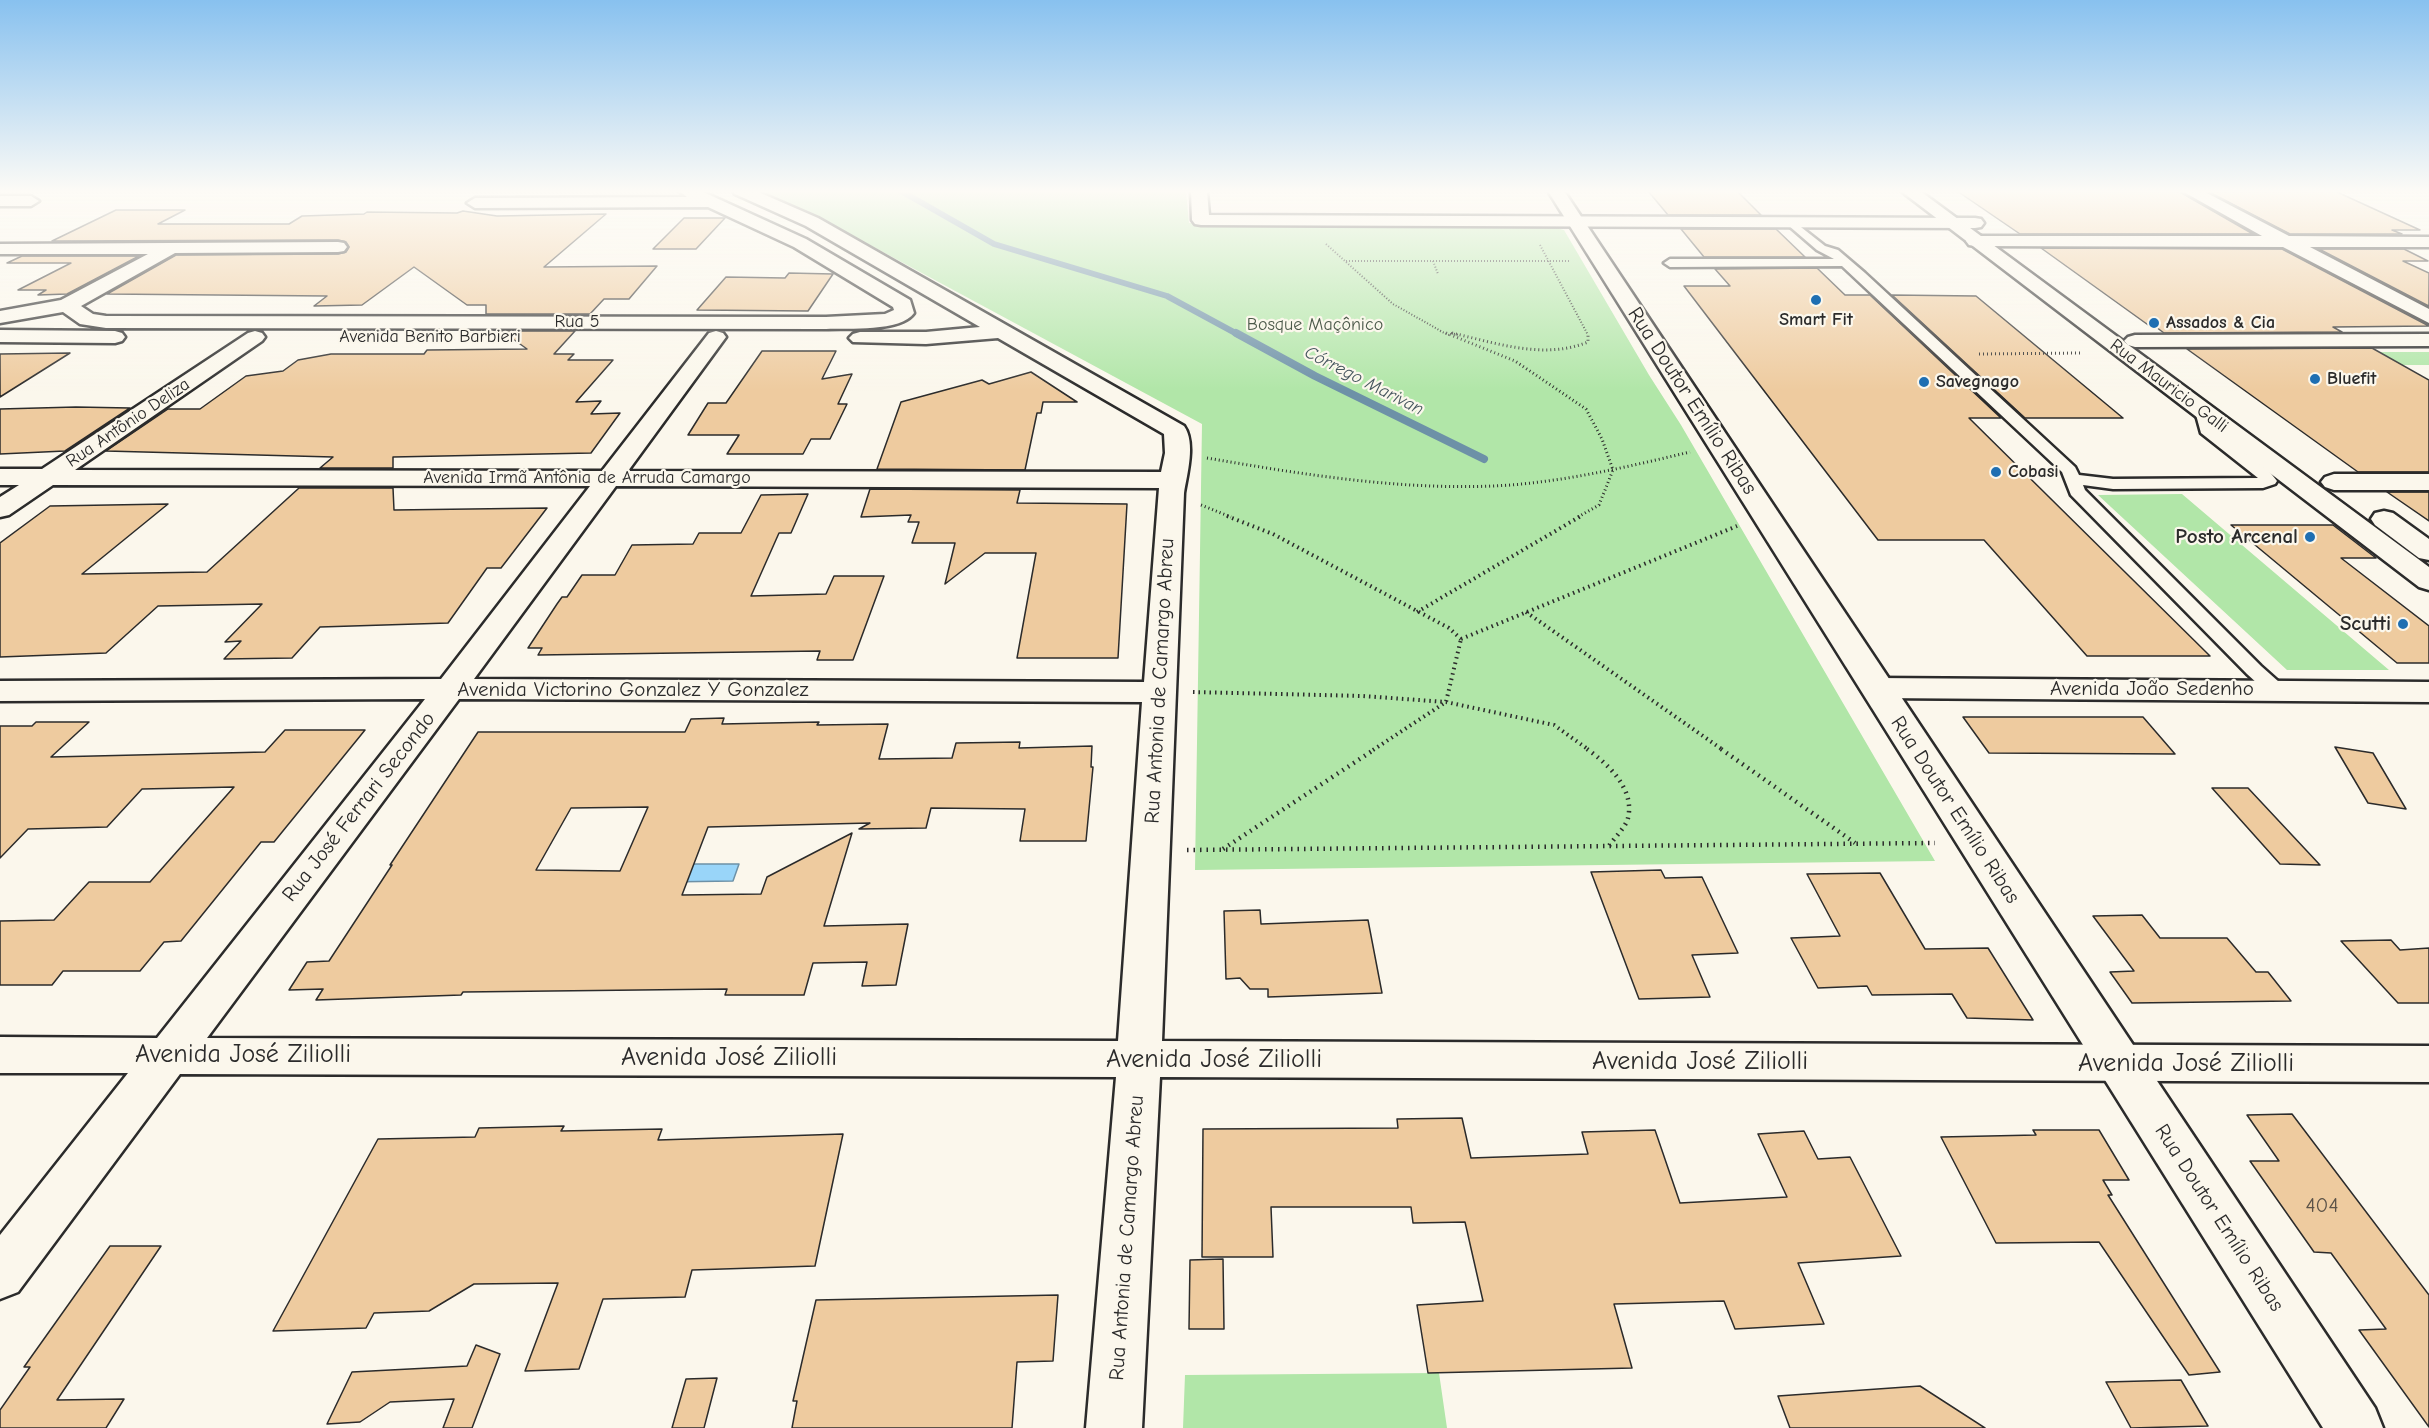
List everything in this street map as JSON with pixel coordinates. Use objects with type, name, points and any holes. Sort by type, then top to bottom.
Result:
[{"type":"street","points":[[25,336],[65,307],[155,258]]},
{"type":"street","name":"Rua 5","points":[[65,307],[87,320],[106,322],[826,323],[888,320],[904,314],[903,304],[825,258]]},
{"type":"street","name":"Rua Antonia de Camargo Abreu","points":[[874,258],[1176,431],[1139,1060],[1114,1428]]},
{"type":"street","name":"Rua Doutor Emílio Ribas","points":[[1600,258],[2355,1428]]},
{"type":"street","name":"Rua Mauricio Galli","points":[[2008,258],[2202,411],[2429,581]]},
{"type":"street","name":"Rua Mauricio Galli","points":[[2021,258],[2429,552]]},
{"type":"street","points":[[2317,258],[2429,317]]},
{"type":"street","points":[[1,330],[65,307]]},
{"type":"street","name":"Avenida Benito Barbieri","points":[[1,330],[25,336],[926,338],[1003,331]]},
{"type":"street","name":"Rua Antônio Deliza","points":[[0,509],[255,337]]},
{"type":"street","name":"Rua José Ferrari Secondo","points":[[0,1275],[450,689],[716,337]]},
{"type":"street","points":[[2135,341],[2429,340]]},
{"type":"street","name":"Avenida Irmã Antônia de Arruda Camargo","points":[[0,477],[610,478],[1174,475]]},
{"type":"street","points":[[2334,482],[2429,482]]},
{"type":"street","name":"Avenida João Sedenho","points":[[1876,688],[2429,692]]},
{"type":"street","name":"Avenida Victorino Gonzalez Y Gonzalez","points":[[0,691],[450,689],[1159,692]]},
{"type":"street","name":"Avenida José Ziliolli","points":[[0,1055],[2429,1064]]},
{"type":"lane","points":[[1840,258],[2070,470],[2077,492],[2254,670],[2278,690]]},
{"type":"lane","points":[[1797,262],[1813,276]]},
{"type":"lane","points":[[1681,277],[1670,263],[1845,262]]},
{"type":"lane","points":[[2072,479],[2113,484],[2263,483],[2269,481],[2264,474],[2206,430],[2202,411]]},
{"type":"path","points":[[1341,258],[1388,302],[1409,318],[1515,361],[1586,409],[1602,439],[1613,470],[1599,505],[1418,612]]},
{"type":"path","points":[[1440,331],[1541,350],[1572,349],[1588,342],[1589,336],[1547,258]]},
{"type":"path","points":[[1345,261],[1602,261]]},
{"type":"path","points":[[1433,261],[1438,274]]},
{"type":"path","points":[[1946,354],[2074,353]]},
{"type":"path","points":[[1174,475],[1279,471],[1408,483],[1484,486],[1547,481],[1613,470],[1719,444]]},
{"type":"path","points":[[1174,475],[1273,534],[1449,628],[1461,639]]},
{"type":"path","points":[[1461,639],[1766,514]]},
{"type":"path","points":[[1526,612],[1856,843]]},
{"type":"path","points":[[1222,850],[1446,702],[1461,639]]},
{"type":"path","points":[[1159,692],[1363,696],[1446,702],[1554,725],[1603,760],[1627,791],[1628,819],[1609,846]]},
{"type":"path","points":[[1150,851],[1976,843]]},
{"type":"green space","name":"Bosque Maçônico","points":[[893,258],[1580,258],[1681,425],[1935,861],[1195,870],[1202,424]]},
{"type":"green space","points":[[2363,352],[2429,352],[2429,365],[2386,365]]},
{"type":"green space","points":[[2182,494],[2389,670],[2287,670],[2098,495]]},
{"type":"green space","points":[[1439,1373],[1447,1428],[1183,1428],[1185,1375]]},
{"type":"water","points":[[674,864],[739,864],[733,881],[666,882]]},
{"type":"building","points":[[18,258],[136,258],[67,294],[38,295],[46,290],[18,290],[71,263],[7,263]]},
{"type":"building","points":[[171,258],[555,258],[544,267],[657,266],[629,299],[604,299],[590,314],[486,314],[486,305],[467,305],[414,267],[362,305],[314,306],[327,296],[107,294]]},
{"type":"building","points":[[2054,258],[2298,258],[2429,326],[2333,327],[2342,332],[2164,333],[2156,327],[2151,327]]},
{"type":"building","points":[[2336,258],[2421,258],[2428,261],[2403,261],[2429,273],[2429,306]]},
{"type":"building","points":[[1817,268],[1845,295],[1870,295],[2001,418],[1969,418],[2210,656],[2087,656],[1984,540],[1878,540],[1684,286],[1730,286],[1715,269]]},
{"type":"building","points":[[789,273],[833,274],[808,311],[697,310],[726,277],[785,278]]},
{"type":"building","points":[[1892,295],[1976,296],[2123,418],[2025,418]]},
{"type":"building","points":[[502,331],[575,331],[554,354],[574,354],[568,360],[613,360],[576,402],[601,401],[591,414],[620,413],[591,453],[393,457],[393,468],[320,468],[333,457],[106,451],[168,409],[200,409],[246,376],[283,371],[298,360],[331,354],[424,354],[427,350],[527,349]]},
{"type":"building","points":[[2372,348],[2429,380],[2429,472],[2358,472],[2187,349]]},
{"type":"building","points":[[762,351],[836,351],[822,379],[852,374],[838,404],[847,404],[830,439],[811,439],[803,454],[727,454],[739,435],[688,435],[708,403],[726,403]]},
{"type":"building","points":[[70,353],[0,397],[0,354]]},
{"type":"building","points":[[1031,372],[1077,402],[1043,402],[1041,413],[1037,413],[1025,470],[877,469],[901,402],[982,380],[989,384]]},
{"type":"building","points":[[130,408],[65,451],[0,454],[0,409]]},
{"type":"building","points":[[299,488],[393,488],[394,510],[547,508],[501,568],[487,568],[448,623],[320,627],[292,658],[224,659],[241,641],[225,642],[262,604],[158,606],[106,653],[0,657],[0,543],[50,506],[168,504],[82,574],[207,572]]},
{"type":"building","points":[[870,489],[1020,490],[1017,503],[1127,504],[1118,658],[1017,658],[1036,553],[985,553],[945,584],[955,543],[912,543],[919,522],[908,522],[911,515],[861,517]]},
{"type":"building","points":[[2387,492],[2429,492],[2429,521]]},
{"type":"building","points":[[808,494],[791,533],[779,533],[751,596],[826,594],[834,576],[884,576],[853,660],[817,660],[820,651],[538,655],[542,648],[528,648],[562,597],[567,597],[582,575],[615,575],[632,545],[693,544],[699,533],[741,533],[761,495]]},
{"type":"building","points":[[2231,525],[2333,525],[2376,558],[2341,558],[2429,626],[2429,663],[2397,663]]},
{"type":"building","points":[[1963,717],[2143,717],[2175,754],[1989,753]]},
{"type":"building","points":[[724,718],[722,724],[819,722],[817,725],[888,724],[879,759],[952,758],[956,743],[1020,742],[1019,748],[1092,746],[1091,767],[1093,767],[1086,841],[1020,841],[1025,809],[931,808],[926,828],[859,829],[870,823],[708,827],[682,895],[761,894],[767,877],[852,833],[824,926],[908,924],[896,985],[862,986],[867,962],[813,963],[804,995],[725,995],[727,989],[463,992],[461,995],[316,1000],[323,989],[289,990],[307,962],[329,961],[478,732],[685,732],[691,719]],"holes":[[[648,807],[620,871],[536,870],[571,808]]]},
{"type":"building","points":[[36,722],[89,722],[51,757],[265,752],[285,730],[365,730],[274,842],[261,842],[181,941],[164,942],[140,971],[63,971],[52,985],[0,985],[0,921],[54,920],[89,882],[150,882],[234,787],[142,789],[107,827],[28,829],[0,858],[0,726],[32,726]]},
{"type":"building","points":[[2335,747],[2373,753],[2406,809],[2368,803]]},
{"type":"building","points":[[2212,788],[2248,788],[2320,865],[2280,864]]},
{"type":"building","points":[[1661,870],[1665,878],[1702,877],[1738,953],[1692,955],[1710,997],[1639,999],[1591,872]]},
{"type":"building","points":[[1880,873],[1925,949],[1988,948],[2033,1020],[1967,1018],[1952,994],[1872,995],[1867,986],[1818,988],[1791,938],[1840,936],[1807,874]]},
{"type":"building","points":[[1260,910],[1261,924],[1368,920],[1382,993],[1268,997],[1268,989],[1250,989],[1240,978],[1226,979],[1224,911]]},
{"type":"building","points":[[2142,915],[2160,938],[2227,938],[2256,972],[2268,972],[2291,1001],[2132,1003],[2110,972],[2134,971],[2093,916]]},
{"type":"building","points":[[2391,940],[2400,950],[2429,948],[2429,1003],[2398,1003],[2341,941]]},
{"type":"building","points":[[2292,1114],[2429,1295],[2429,1427],[2359,1330],[2386,1329],[2331,1253],[2314,1252],[2250,1161],[2279,1161],[2247,1115]]},
{"type":"building","points":[[1462,1118],[1471,1158],[1588,1154],[1582,1132],[1655,1130],[1680,1203],[1787,1197],[1758,1134],[1804,1131],[1818,1159],[1850,1157],[1901,1256],[1798,1263],[1824,1324],[1735,1329],[1724,1301],[1614,1304],[1632,1368],[1428,1373],[1417,1305],[1483,1301],[1465,1222],[1413,1223],[1411,1207],[1271,1207],[1273,1257],[1202,1257],[1203,1129],[1398,1128],[1397,1119]]},
{"type":"building","points":[[564,1126],[561,1131],[662,1129],[658,1140],[843,1134],[815,1266],[692,1270],[685,1297],[603,1299],[579,1369],[525,1371],[558,1283],[474,1284],[429,1311],[374,1313],[366,1328],[273,1331],[378,1139],[475,1137],[479,1128]]},
{"type":"building","points":[[2033,1130],[2099,1130],[2129,1180],[2103,1180],[2112,1195],[2108,1195],[2220,1372],[2189,1375],[2099,1242],[1996,1243],[1941,1137],[2036,1135]]},
{"type":"building","points":[[110,1246],[161,1246],[57,1400],[124,1399],[106,1428],[0,1428],[0,1410],[30,1367],[24,1367]]},
{"type":"building","points":[[1223,1259],[1224,1329],[1189,1329],[1190,1260]]},
{"type":"building","points":[[1058,1295],[1053,1361],[1017,1362],[1012,1428],[792,1428],[797,1401],[793,1401],[816,1300]]},
{"type":"building","points":[[476,1345],[500,1354],[472,1428],[443,1428],[454,1399],[390,1402],[360,1422],[327,1424],[352,1372],[467,1366]]},
{"type":"building","points":[[717,1378],[704,1428],[672,1428],[686,1379]]},
{"type":"building","points":[[2181,1380],[2208,1426],[2131,1428],[2106,1382]]},
{"type":"building","points":[[1920,1386],[1985,1428],[1790,1428],[1778,1396]]},
{"type":"waterway","name":"Córrego Marivan","points":[[1039,258],[1167,296],[1239,335]]},
{"type":"waterway","name":"Córrego Marivan","points":[[1236,333],[1315,376],[1484,459]]},
{"type":"place","name":"Smart Fit","points":[[1816,300]]},
{"type":"place","name":"Assados & Cia","points":[[2154,323]]},
{"type":"place","name":"Bluefit","points":[[2315,379]]},
{"type":"place","name":"Savegnago","points":[[1924,382]]},
{"type":"place","name":"Cobasi","points":[[1996,472]]},
{"type":"place","name":"Posto Arcenal","points":[[2310,537]]},
{"type":"place","name":"Scutti","points":[[2403,624]]}]
